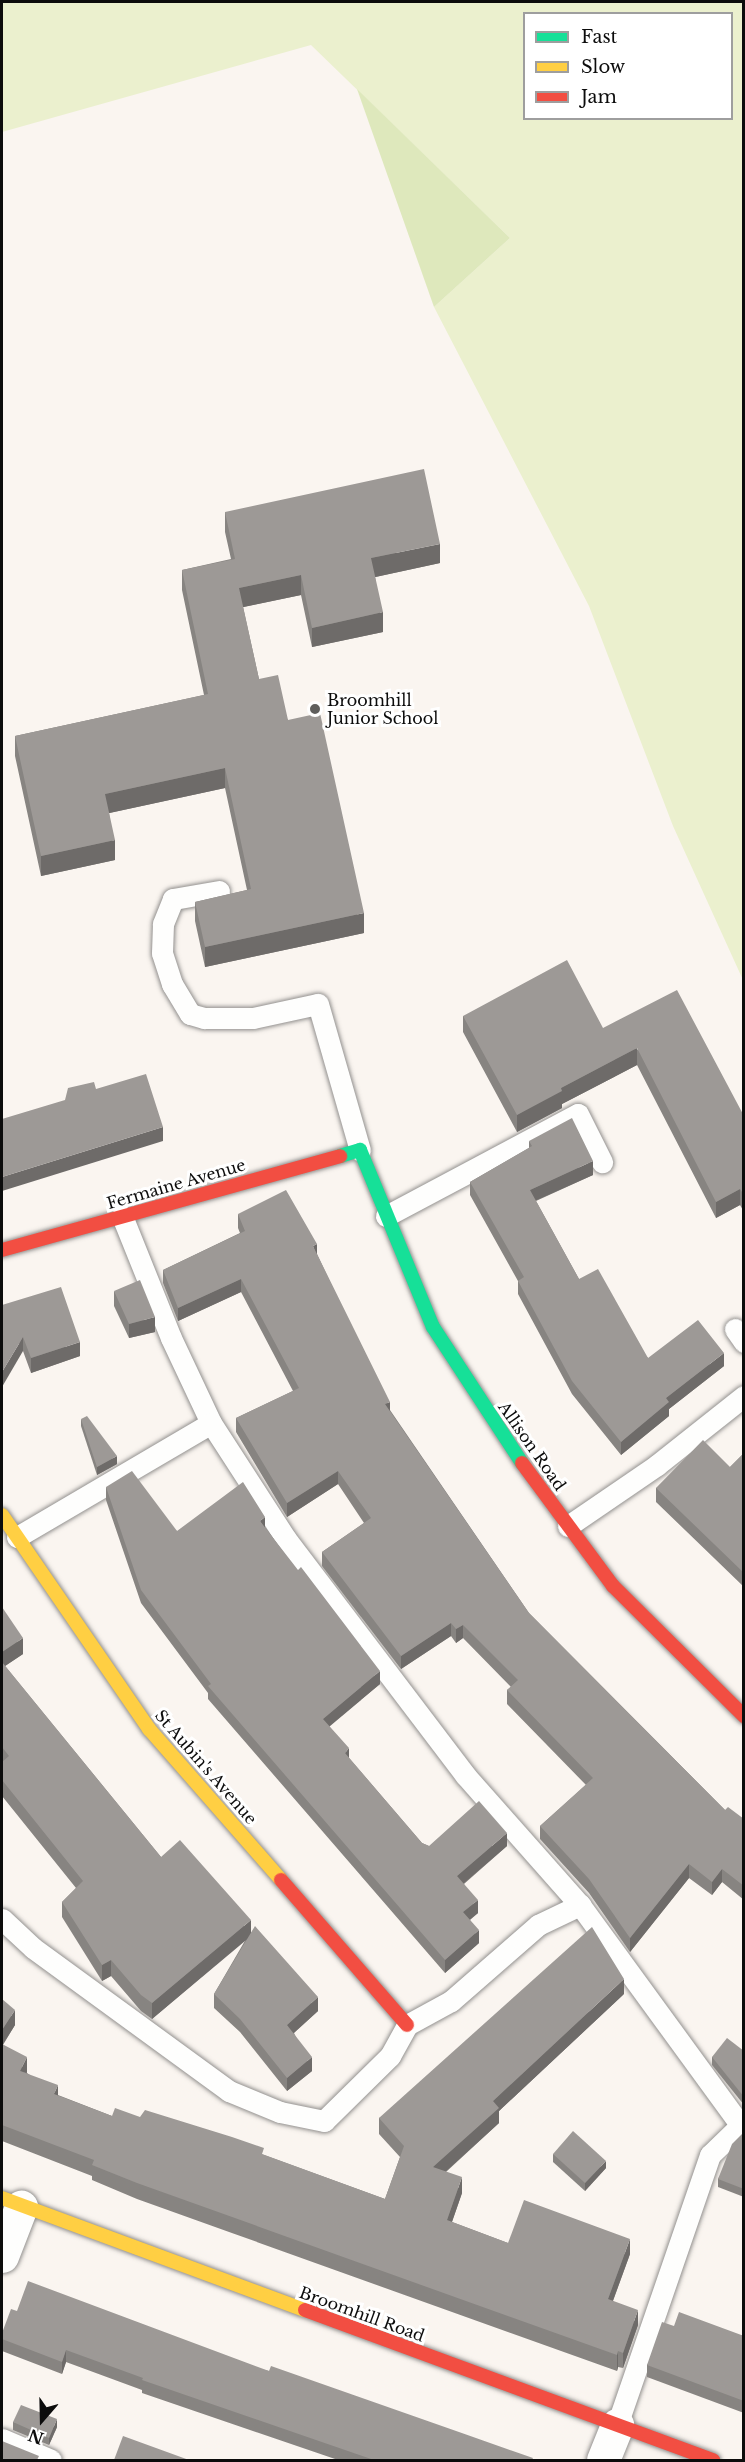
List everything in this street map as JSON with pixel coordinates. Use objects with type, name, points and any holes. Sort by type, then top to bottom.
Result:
[{"type":"street","name":"Fermaine Avenue","points":[[2,1250],[360,1150]]},
{"type":"street","name":"Allison Road","points":[[360,1150],[433,1327],[526,1470],[613,1586],[744,1716]]},
{"type":"street","name":"St Aubin's Avenue","points":[[2,1515],[149,1729],[407,2025]]},
{"type":"street","name":"Broomhill Road","points":[[11,2202],[713,2460]]},
{"type":"street","points":[[2,2256],[11,2202]]},
{"type":"street","points":[[603,2460],[617,2425]]},
{"type":"lane","points":[[219,891],[173,899],[163,924],[162,952],[172,984],[190,1014],[204,1018],[253,1018],[318,1004],[360,1150]]},
{"type":"lane","points":[[386,1216],[578,1114],[602,1162]]},
{"type":"lane","points":[[122,1216],[171,1338],[211,1423],[286,1539],[465,1775],[580,1905],[741,2129],[710,2155],[617,2425]]},
{"type":"lane","points":[[568,1526],[657,1465],[744,1396]]},
{"type":"lane","points":[[17,1537],[211,1423]]},
{"type":"lane","points":[[2,1919],[33,1948],[230,2091],[280,2112],[324,2121],[390,2056],[407,2025],[451,2001],[538,1925],[580,1905]]},
{"type":"lane","points":[[2,2439],[51,2460]]},
{"type":"green space","points":[[2,2],[743,2],[743,980],[673,826],[589,606],[434,307],[510,238],[311,45],[2,132]]},
{"type":"green space","points":[[357,89],[510,238],[434,307]]},
{"type":"building","points":[[424,469],[440,544],[371,558],[383,612],[312,628],[301,575],[239,588],[259,679],[278,675],[288,720],[320,713],[364,913],[205,947],[195,902],[251,889],[225,768],[105,794],[115,840],[41,856],[15,736],[208,694],[182,570],[235,559],[225,512]]},
{"type":"building","points":[[567,960],[603,1028],[677,990],[744,1116],[744,1195],[740,1189],[716,1202],[637,1048],[561,1088],[562,1091],[517,1115],[463,1016]]},
{"type":"building","points":[[146,1074],[163,1127],[2,1177],[2,1119],[65,1100],[68,1088],[94,1082],[96,1089]]},
{"type":"building","points":[[572,1118],[593,1161],[530,1190],[579,1279],[598,1269],[648,1358],[698,1320],[724,1353],[666,1398],[669,1402],[621,1442],[572,1381],[518,1281],[524,1277],[470,1182],[532,1146],[529,1141]]},
{"type":"building","points":[[286,1190],[317,1244],[313,1246],[390,1402],[385,1404],[529,1613],[725,1810],[728,1807],[744,1819],[744,1886],[722,1869],[712,1882],[689,1864],[630,1938],[589,1879],[540,1826],[593,1778],[507,1690],[518,1680],[463,1625],[456,1629],[451,1623],[401,1656],[322,1552],[371,1518],[338,1471],[287,1503],[236,1418],[299,1388],[241,1279],[178,1308],[163,1270],[245,1231],[238,1214]]},
{"type":"building","points":[[140,1280],[155,1317],[129,1324],[114,1291]]},
{"type":"building","points":[[61,1287],[80,1342],[31,1358],[23,1337],[2,1372],[2,1305]]},
{"type":"building","points":[[87,1416],[117,1456],[97,1467],[81,1419]]},
{"type":"building","points":[[703,1440],[730,1467],[744,1453],[744,1573],[656,1488]]},
{"type":"building","points":[[132,1471],[177,1531],[243,1482],[265,1517],[260,1521],[298,1570],[301,1567],[380,1671],[323,1719],[349,1748],[345,1753],[422,1843],[429,1846],[479,1801],[507,1833],[457,1876],[478,1900],[463,1912],[479,1930],[445,1960],[208,1686],[211,1684],[141,1590],[106,1487]]},
{"type":"building","points":[[2,1607],[23,1638],[2,1652]]},
{"type":"building","points":[[2,1662],[161,1857],[180,1840],[251,1920],[152,2003],[141,1995],[111,1960],[102,1965],[62,1902],[83,1881],[2,1780],[2,1762],[9,1756],[2,1747]]},
{"type":"building","points":[[255,1926],[318,1997],[287,2025],[312,2057],[287,2078],[240,2019],[214,1994]]},
{"type":"building","points":[[592,1927],[624,1979],[493,2101],[499,2108],[433,2167],[462,2177],[447,2220],[508,2243],[524,2200],[630,2239],[608,2299],[638,2310],[623,2353],[618,2351],[617,2355],[137,2183],[92,2165],[94,2160],[2,2125],[2,2044],[27,2057],[20,2071],[58,2085],[54,2094],[112,2116],[115,2108],[140,2117],[145,2110],[232,2137],[264,2148],[262,2154],[385,2199],[404,2146],[379,2118]]},
{"type":"building","points":[[2,1999],[15,2010],[2,2030]]},
{"type":"building","points":[[727,2038],[744,2051],[744,2097],[712,2057]]},
{"type":"building","points":[[573,2131],[606,2161],[585,2183],[553,2154]]},
{"type":"building","points":[[744,2134],[744,2189],[718,2179],[732,2144]]},
{"type":"building","points":[[28,2281],[269,2371],[271,2366],[533,2458],[532,2460],[374,2460],[142,2380],[143,2378],[66,2350],[62,2362],[2,2339],[11,2309],[17,2311]]},
{"type":"building","points":[[679,2312],[744,2336],[744,2401],[647,2365],[662,2322],[674,2326]]},
{"type":"building","points":[[21,2405],[57,2419],[49,2438],[13,2422]]},
{"type":"building","points":[[123,2436],[189,2460],[114,2460]]},
{"type":"building","points":[[2,2441],[39,2456],[37,2460],[2,2460]]},
{"type":"traffic: fast","points":[[340,1156],[360,1150],[433,1327],[522,1463]]},
{"type":"traffic: slow","points":[[2,1515],[149,1729],[281,1880]]},
{"type":"traffic: slow","points":[[2,2198],[305,2310]]},
{"type":"traffic: jam","points":[[2,1250],[340,1156]]},
{"type":"traffic: jam","points":[[522,1463],[613,1586],[744,1716]]},
{"type":"traffic: jam","points":[[281,1880],[407,2025]]},
{"type":"traffic: jam","points":[[305,2310],[713,2460]]},
{"type":"place","name":"Broomhill Junior School","points":[[315,709]]}]
